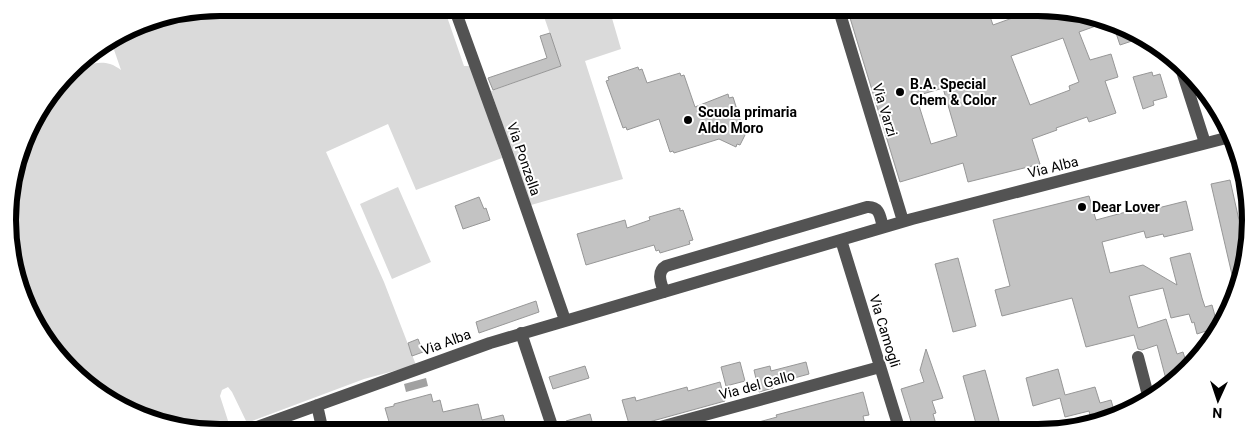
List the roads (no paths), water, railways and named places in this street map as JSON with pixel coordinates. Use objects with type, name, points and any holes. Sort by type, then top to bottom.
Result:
[{"type":"street","name":"Via Ponzella","points":[[457,16],[565,320]]},
{"type":"street","name":"Via Varzi","points":[[840,16],[903,221]]},
{"type":"street","points":[[1184,79],[1205,143]]},
{"type":"street","name":"Via Alba","points":[[265,424],[521,333],[903,221],[1224,138]]},
{"type":"street","points":[[664,292],[660,274],[666,266],[867,207],[876,208],[883,227]]},
{"type":"street","name":"Via Camogli","points":[[841,240],[898,424]]},
{"type":"street","points":[[521,333],[551,424]]},
{"type":"street","points":[[1138,357],[1147,392]]},
{"type":"street","name":"Via del Gallo","points":[[671,424],[880,367]]},
{"type":"street","points":[[317,405],[321,424]]},
{"type":"place","name":"B.A. Special Chem & Color","points":[[900,92]]},
{"type":"place","name":"Scuola primaria Aldo Moro","points":[[688,120]]},
{"type":"place","name":"Dear Lover","points":[[1082,207]]}]
